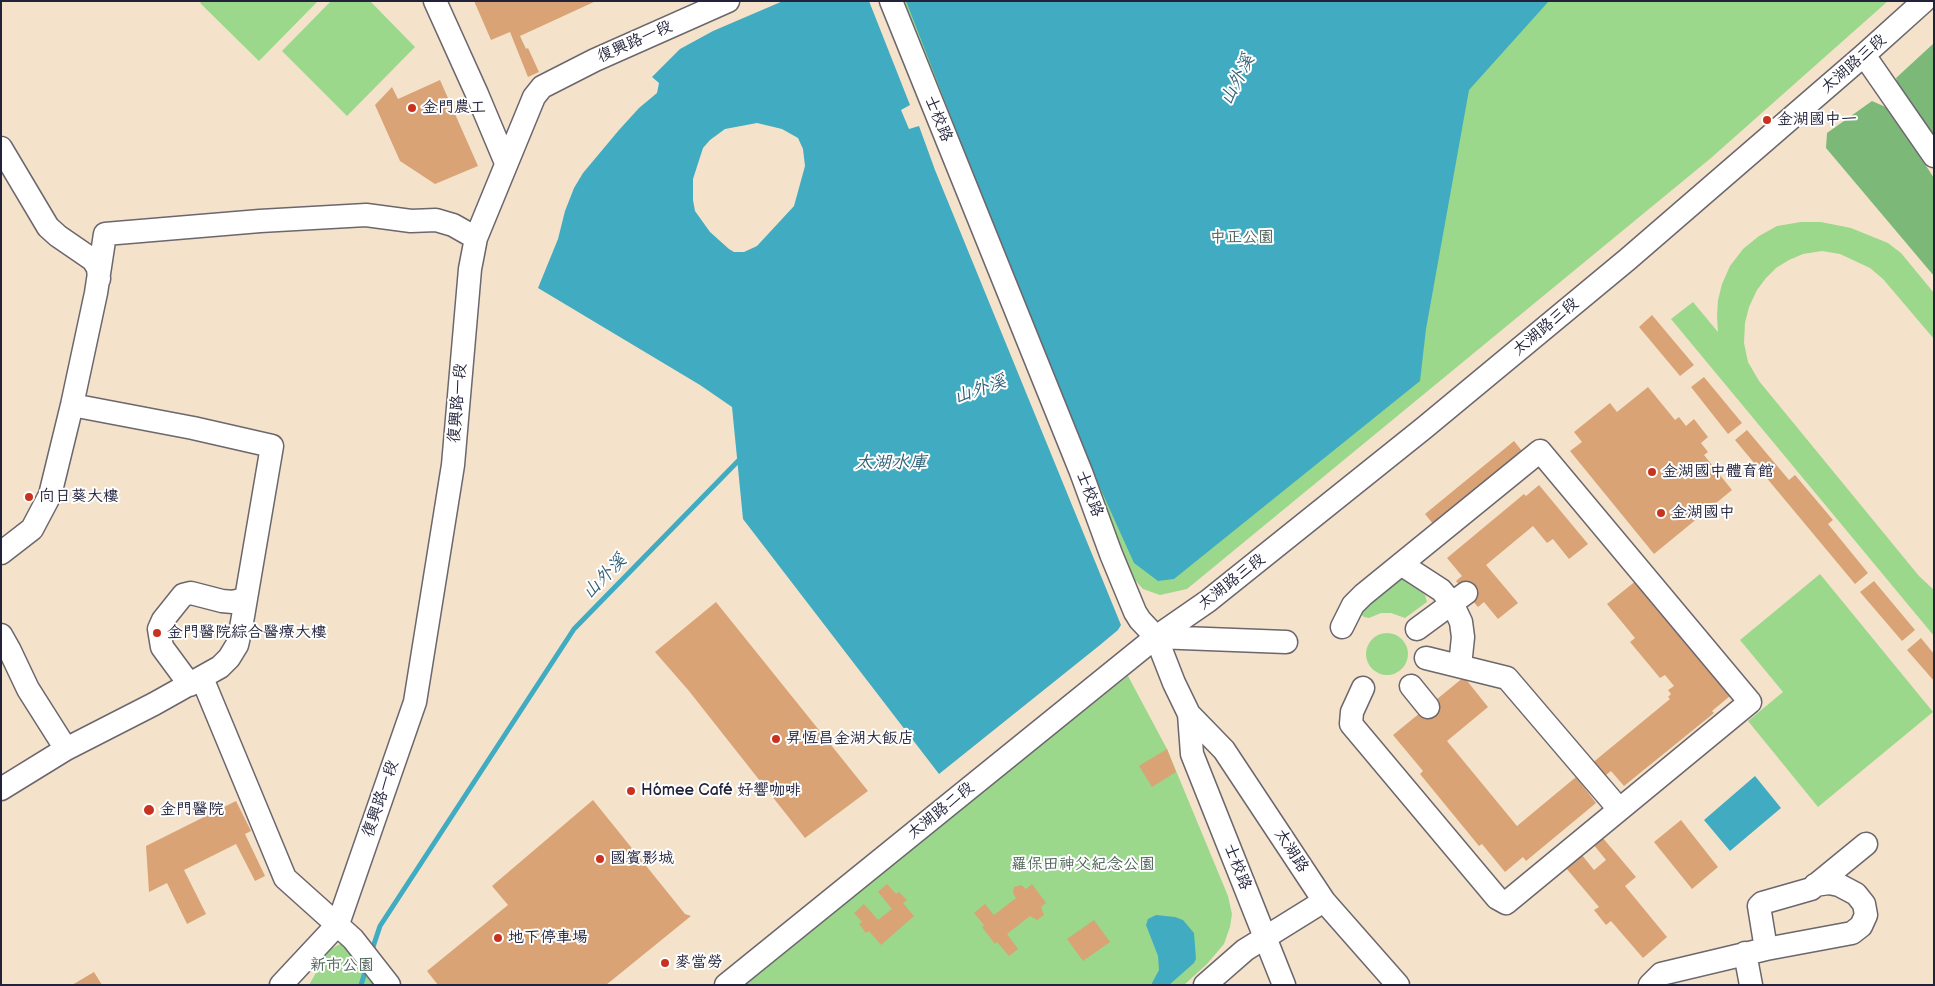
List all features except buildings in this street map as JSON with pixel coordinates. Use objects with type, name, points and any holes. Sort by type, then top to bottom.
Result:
[{"type":"street","points":[[434,1],[477,94],[506,163]]},
{"type":"street","name":"復興路一段","points":[[345,931],[415,702],[453,465],[470,269],[476,238],[506,163],[534,97],[542,87],[595,60],[728,1]]},
{"type":"street","name":"士校路","points":[[891,1],[1081,472],[1111,554],[1135,612],[1156,637],[1174,683],[1189,714],[1192,754],[1284,985]]},
{"type":"street","name":"太湖路三段","points":[[1156,637],[1215,595],[1432,422],[1628,259],[1864,56],[1924,1]]},
{"type":"street","points":[[1864,56],[1934,156]]},
{"type":"street","points":[[1,148],[45,222],[58,236],[93,260],[98,268],[98,279]]},
{"type":"street","points":[[58,236],[83,241],[105,234],[366,215],[410,221],[443,222],[476,238]]},
{"type":"street","points":[[1,553],[32,529],[50,495],[72,405],[98,279],[105,234]]},
{"type":"street","points":[[1,790],[66,749],[220,667],[229,658],[237,645],[246,599],[272,446],[193,428],[72,405]]},
{"type":"street","points":[[1342,627],[1353,605],[1540,451],[1750,702],[1506,903],[1497,898],[1351,724],[1352,712],[1363,688]]},
{"type":"street","points":[[1401,564],[1440,590],[1459,598]]},
{"type":"street","points":[[246,599],[233,602],[191,593],[183,595],[163,620],[159,629],[162,647],[196,681],[285,878],[345,931],[387,983]]},
{"type":"street","points":[[1417,629],[1459,598]]},
{"type":"street","points":[[1459,598],[1463,638],[1460,666]]},
{"type":"street","points":[[1,635],[28,689],[66,749]]},
{"type":"street","points":[[1156,637],[1286,642]]},
{"type":"street","name":"太湖路二段","points":[[728,984],[1156,637]]},
{"type":"street","points":[[1426,658],[1507,678],[1620,809]]},
{"type":"street","points":[[1411,686],[1428,707]]},
{"type":"street","name":"太湖路","points":[[1189,714],[1224,750],[1324,901],[1398,985]]},
{"type":"street","points":[[1751,985],[1759,906],[1762,903],[1803,892],[1815,885],[1866,844]]},
{"type":"street","points":[[1654,983],[1662,974],[1755,951],[1852,933],[1861,926],[1866,915],[1864,904],[1856,894],[1839,885],[1829,883],[1815,885]]},
{"type":"street","points":[[1205,985],[1245,950],[1324,901]]},
{"type":"street","points":[[281,985],[345,931]]},
{"type":"green space","points":[[202,1],[318,1],[259,61],[200,3]]},
{"type":"green space","points":[[331,1],[370,1],[415,47],[347,116],[282,51]]},
{"type":"green space","name":"中正公園","points":[[891,1],[1888,1],[1711,158],[1187,589],[1160,595],[1143,589],[1111,554]]},
{"type":"green space","points":[[1934,43],[1934,141],[1899,89],[1896,78]]},
{"type":"green space","points":[[1872,101],[1899,113],[1909,140],[1934,178],[1934,276],[1826,148],[1827,133]]},
{"type":"green space","points":[[1801,222],[1821,222],[1851,228],[1888,243],[1901,253],[1934,293],[1934,339],[1883,279],[1870,268],[1840,254],[1822,251],[1803,254],[1776,268],[1757,290],[1749,307],[1745,323],[1744,343],[1748,362],[1759,381],[1919,576],[1934,590],[1934,636],[1671,319],[1693,302],[1718,332],[1718,300],[1722,284],[1730,266],[1743,249],[1759,236],[1777,226]]},
{"type":"green space","points":[[1820,574],[1933,712],[1818,807],[1748,721],[1783,692],[1740,640]]},
{"type":"green space","points":[[1394,579],[1402,579],[1423,593],[1427,602],[1405,618],[1391,613],[1381,613],[1369,618],[1364,617],[1359,612]]},
{"type":"green space","points":[[1387,633],[1402,639],[1408,654],[1402,669],[1387,675],[1372,669],[1366,654],[1372,639]]},
{"type":"green space","name":"羅保田神父紀念公園","points":[[1128,676],[1167,749],[1228,896],[1232,914],[1224,944],[1207,964],[1184,985],[748,985],[744,980]]},
{"type":"green space","name":"新市公園","points":[[346,941],[382,985],[309,985],[329,950]]},
{"type":"water","name":"太湖水庫","points":[[783,1],[869,1],[910,105],[901,110],[909,129],[919,126],[935,170],[1121,625],[1118,630],[1100,645],[939,774],[743,519],[732,407],[700,385],[538,288],[558,239],[565,211],[574,188],[583,173],[639,108],[657,93],[659,83],[652,77],[680,49],[713,31]],"holes":[[[757,123],[782,129],[798,138],[803,149],[805,166],[794,206],[757,246],[744,252],[734,252],[710,232],[695,211],[693,179],[703,148],[725,129]]]},
{"type":"water","name":"中正公園","points":[[906,1],[1549,1],[1469,90],[1426,329],[1420,381],[1174,579],[1158,581],[1134,563],[1064,408]]},
{"type":"water","points":[[1755,776],[1781,808],[1730,851],[1704,820]]},
{"type":"water","points":[[1156,915],[1183,920],[1194,933],[1196,959],[1169,985],[1151,985],[1159,970],[1158,956],[1146,925],[1148,919]]},
{"type":"waterway","name":"山外溪","points":[[371,953],[380,926],[574,629],[742,457]]},
{"type":"waterway","name":"山外溪","points":[[361,985],[367,966]]},
{"type":"place","name":"金門農工","points":[[412,108]]},
{"type":"place","name":"金湖國中一","points":[[1767,120]]},
{"type":"place","name":"金湖國中體育館","points":[[1652,472]]},
{"type":"place","name":"向日葵大樓","points":[[29,497]]},
{"type":"place","name":"金湖國中","points":[[1661,513]]},
{"type":"place","name":"金門醫院綜合醫療大樓","points":[[157,633]]},
{"type":"place","name":"昇恆昌金湖大飯店","points":[[776,739]]},
{"type":"place","name":"Hómee Café 好響咖啡","points":[[631,791]]},
{"type":"place","name":"金門醫院","points":[[149,810]]},
{"type":"place","name":"國賓影城","points":[[600,859]]},
{"type":"place","name":"地下停車場","points":[[498,938]]},
{"type":"place","name":"麥當勞","points":[[665,963]]}]
